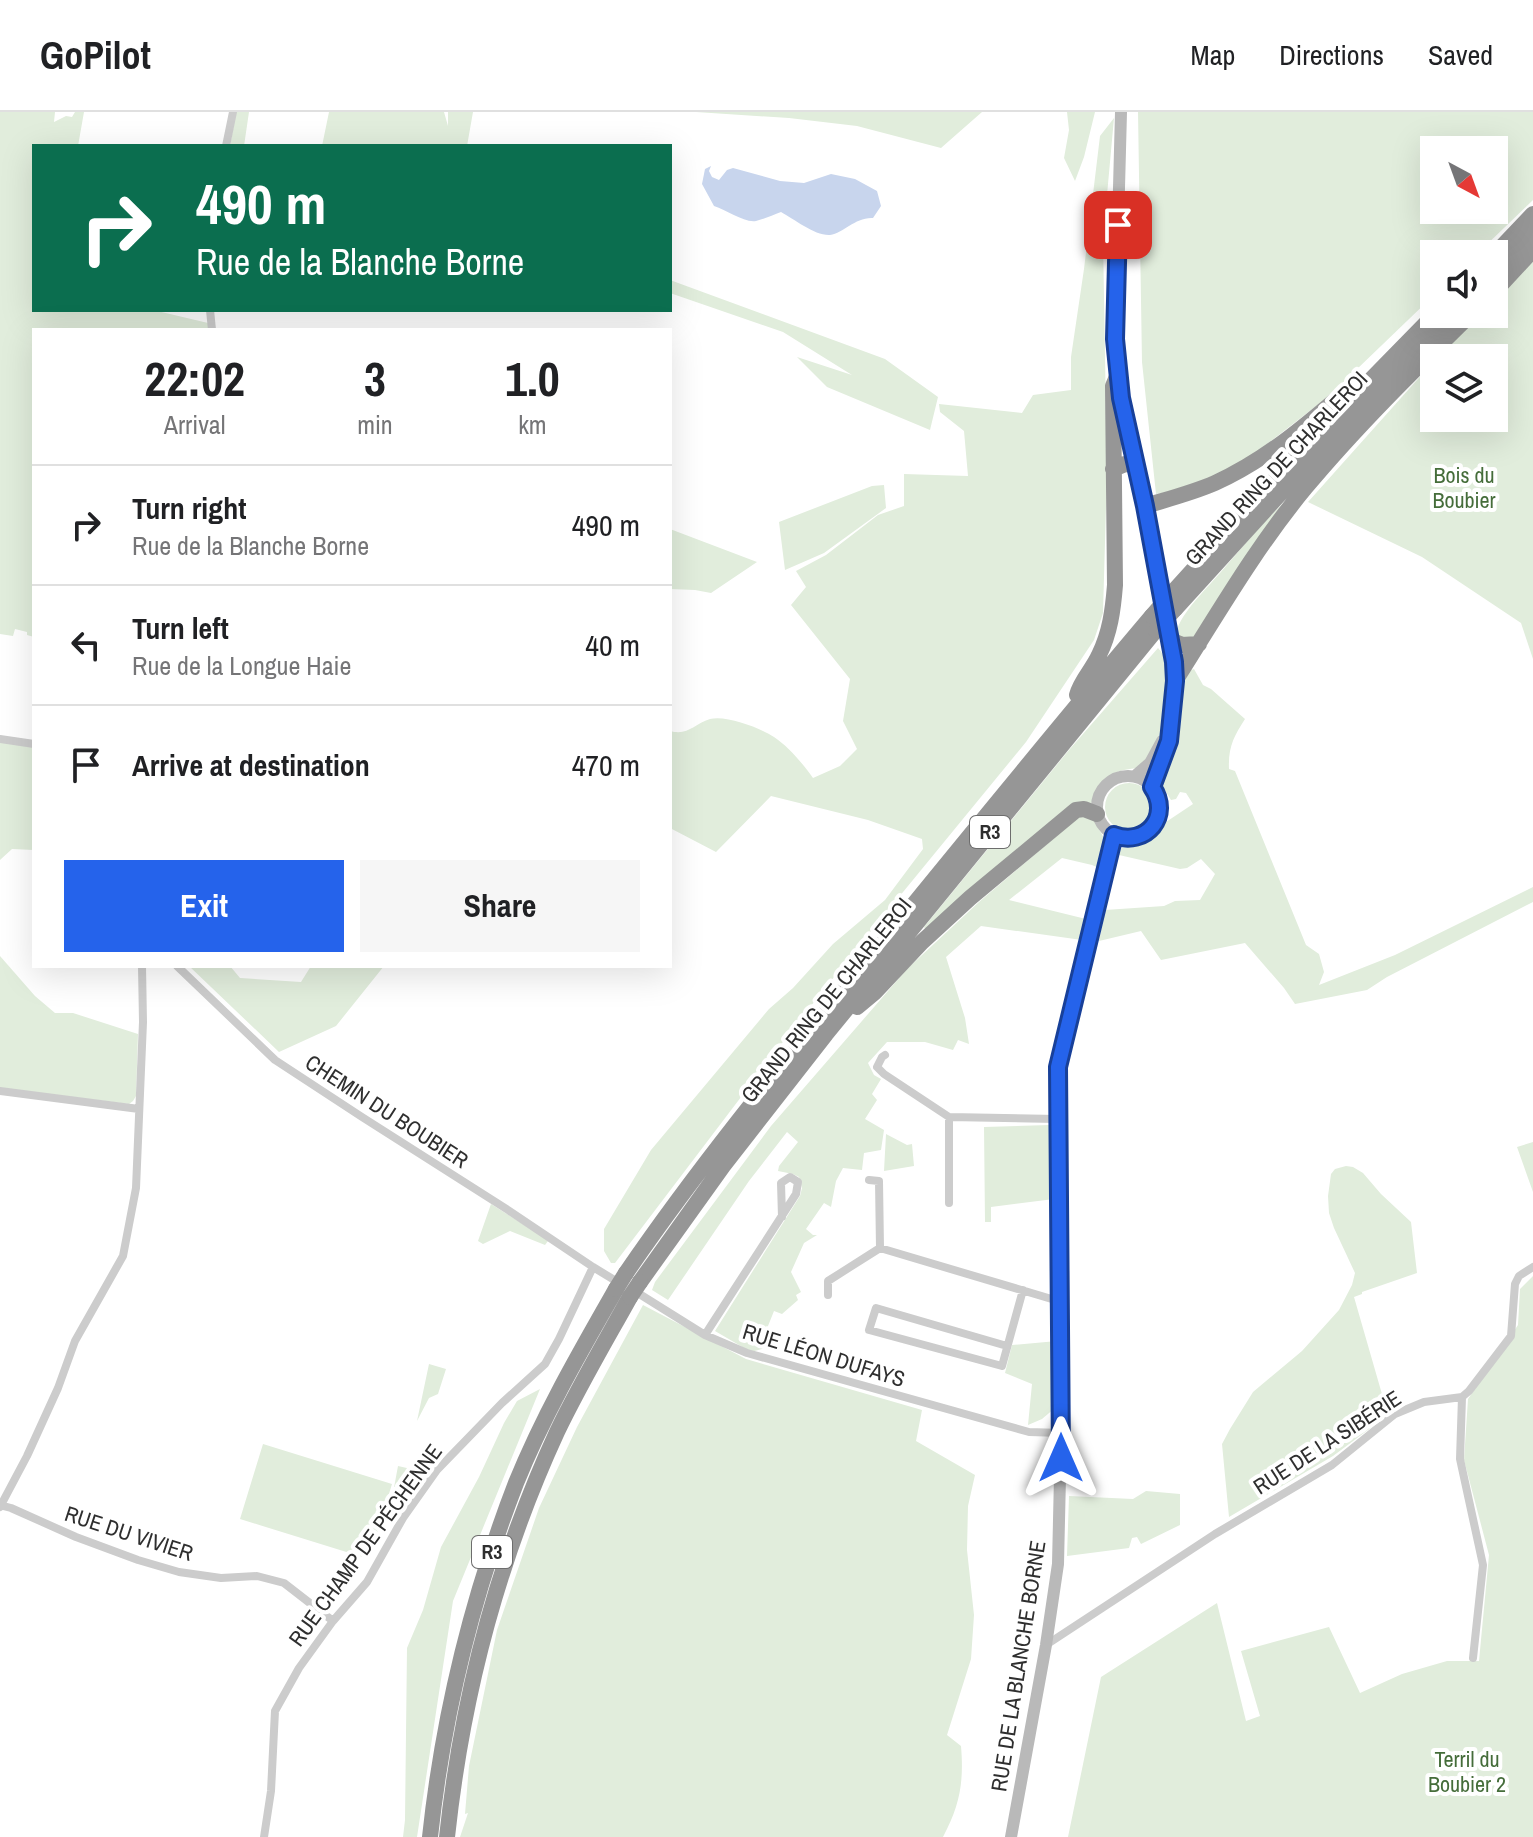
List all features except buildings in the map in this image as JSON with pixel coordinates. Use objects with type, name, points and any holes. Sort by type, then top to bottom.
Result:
[{"type":"highway","points":[[1508,240],[1533,214]]},
{"type":"highway","points":[[1508,267],[1533,235]]},
{"type":"highway","points":[[1508,270],[1533,250]]},
{"type":"highway","name":"GRAND RING DE CHARLEROI","points":[[1174,601],[1298,454],[1421,328]]},
{"type":"highway","name":"GRAND RING DE CHARLEROI","points":[[633,1278],[669,1211],[768,1083],[1072,710],[1440,328]]},
{"type":"highway","points":[[1175,681],[1250,561],[1304,489],[1372,413],[1457,328]]},
{"type":"highway","points":[[1145,506],[1194,492],[1255,462],[1355,383],[1382,367]]},
{"type":"highway","points":[[1072,710],[1079,688],[1107,637],[1113,612],[1113,386],[1118,374]]},
{"type":"highway","points":[[1113,469],[1125,464],[1136,466]]},
{"type":"highway","name":"GRAND RING DE CHARLEROI","points":[[430,1837],[442,1748],[458,1666],[475,1604],[517,1482],[572,1366],[633,1278],[1154,623]]},
{"type":"highway","points":[[1170,640],[1182,645],[1199,644]]},
{"type":"highway","points":[[826,1034],[875,992],[960,906],[1037,840],[1076,810],[1084,809],[1097,814]]},
{"type":"highway","name":"GRAND RING DE CHARLEROI","points":[[447,1837],[460,1738],[490,1610],[509,1549],[558,1431],[623,1293]]},
{"type":"street","points":[[226,144],[233,112]]},
{"type":"street","points":[[1121,112],[1115,339],[1118,374],[1170,640],[1175,681],[1169,741],[1152,787]]},
{"type":"street","points":[[1135,776],[1150,763],[1170,719]]},
{"type":"street","points":[[0,739],[32,744]]},
{"type":"street","points":[[1135,776],[1152,787],[1159,806],[1158,816],[1145,833],[1124,838],[1114,835],[1102,825],[1097,814],[1098,798],[1106,785],[1119,777],[1135,776]]},
{"type":"street","name":"RUE DE LA BLANCHE BORNE","points":[[1011,1837],[1058,1564],[1061,1433],[1058,1067],[1114,835]]},
{"type":"street","points":[[0,1506],[58,1388],[75,1341],[123,1256],[136,1188],[143,1022],[142,968]]},
{"type":"street","name":"CHEMIN DU BOUBIER","points":[[179,968],[275,1060],[593,1267]]},
{"type":"street","points":[[885,1055],[877,1067],[884,1074],[949,1117],[1057,1119]]},
{"type":"street","points":[[0,1091],[139,1109]]},
{"type":"street","points":[[949,1117],[949,1203]]},
{"type":"street","points":[[869,1180],[879,1181],[880,1248]]},
{"type":"street","points":[[705,1335],[782,1217]]},
{"type":"street","points":[[828,1295],[828,1281],[880,1248],[1060,1300]]},
{"type":"street","name":"RUE LÉON DUFAYS","points":[[593,1267],[705,1335],[747,1353],[1029,1432],[1061,1433]]},
{"type":"street","name":"RUE CHAMP DE PÉCHENNE","points":[[264,1837],[271,1791],[275,1711],[299,1668],[333,1621],[367,1582],[403,1518],[437,1470],[545,1364],[593,1267]]},
{"type":"street","points":[[1473,1658],[1483,1565],[1460,1459],[1462,1397],[1511,1336],[1515,1284],[1519,1276],[1533,1267]]},
{"type":"street","points":[[1007,1346],[876,1308],[869,1330],[1002,1366],[1023,1290]]},
{"type":"street","name":"RUE DE LA SIBÉRIE","points":[[1046,1645],[1215,1534],[1332,1465],[1395,1414],[1424,1402],[1462,1397]]},
{"type":"street","name":"RUE DU VIVIER","points":[[0,1506],[101,1546],[179,1572],[221,1578],[257,1576],[284,1583],[333,1621]]},
{"type":"green space","points":[[0,112],[55,112],[54,122],[66,116],[72,117],[75,112],[84,112],[78,144],[32,144],[32,312],[161,312],[208,323],[209,328],[32,328],[32,636],[15,629],[13,636],[0,634]]},
{"type":"green space","points":[[236,112],[249,112],[244,144],[230,144]]},
{"type":"green space","points":[[329,112],[444,112],[448,126],[448,112],[473,112],[467,144],[322,144]]},
{"type":"green space","points":[[696,112],[982,112],[941,148],[857,126]]},
{"type":"green space","points":[[1067,112],[1095,112],[1075,181],[1064,158],[1069,130]]},
{"type":"green space","points":[[1138,112],[1533,112],[1533,200],[1492,240],[1420,240],[1420,308],[1329,396],[1254,454],[1202,486],[1156,494],[1142,362]]},
{"type":"green space","points":[[1114,118],[1103,239],[1107,472],[1103,613],[1094,640],[1026,742],[795,1026],[615,1263],[611,1263],[604,1251],[604,1229],[651,1150],[769,1009],[833,944],[885,900],[923,849],[922,839],[868,820],[771,796],[716,852],[672,829],[672,731],[686,731],[717,718],[743,723],[780,741],[813,778],[840,766],[857,749],[843,721],[850,679],[791,605],[806,587],[796,571],[826,555],[878,515],[904,506],[904,474],[968,476],[964,431],[940,412],[939,404],[1022,413],[1033,395],[1071,390],[1071,357],[1100,136]]},
{"type":"green space","name":"Bois du Boubier","points":[[1533,258],[1533,659],[1521,623],[1422,557],[1308,502],[1420,377],[1420,432],[1508,432],[1508,344],[1450,344],[1465,328],[1508,328],[1508,284]]},
{"type":"green space","points":[[672,281],[885,359],[938,397],[930,430],[827,387],[797,357],[852,375],[783,332],[672,294]]},
{"type":"green space","points":[[884,485],[886,508],[824,553],[785,570],[779,522],[872,486]]},
{"type":"green space","points":[[1301,487],[1197,637],[1180,637],[1176,632],[1179,624],[1195,601],[1269,517]]},
{"type":"green space","points":[[672,530],[757,562],[711,593],[672,589]]},
{"type":"green space","points":[[1158,648],[1168,669],[1166,711],[1152,752],[1141,768],[1123,770],[1109,776],[1099,787],[1091,804],[927,932],[924,927],[1069,750]]},
{"type":"green space","points":[[1194,669],[1203,685],[1245,719],[1232,742],[1229,769],[1235,771],[1306,945],[1319,954],[1324,972],[1319,985],[1395,955],[1533,887],[1533,902],[1367,990],[1295,1004],[1245,943],[1161,960],[1141,931],[1099,941],[1105,910],[1200,900],[1215,874],[1201,859],[1180,869],[1119,855],[1119,849],[1148,841],[1166,822],[1193,804],[1186,793],[1180,792],[1176,799],[1171,800],[1161,784],[1183,680],[1186,672]]},
{"type":"green space","points":[[0,741],[32,747],[32,850],[12,849],[0,860]]},
{"type":"green space","points":[[1129,783],[1146,790],[1153,807],[1146,824],[1129,831],[1112,824],[1105,807],[1112,790]]},
{"type":"green space","points":[[1081,815],[1094,820],[1106,842],[1103,870],[1062,858],[1009,900],[1090,920],[1082,940],[981,926],[946,957],[965,1018],[969,1044],[958,1040],[953,1050],[925,1042],[887,1042],[868,1063],[874,1075],[881,1079],[872,1094],[877,1100],[865,1119],[884,1130],[881,1150],[864,1153],[862,1170],[843,1168],[836,1181],[831,1207],[824,1203],[806,1229],[817,1235],[804,1243],[791,1272],[801,1292],[796,1295],[798,1300],[782,1314],[774,1311],[762,1349],[751,1352],[715,1331],[800,1196],[802,1188],[799,1177],[778,1171],[798,1142],[787,1132],[749,1181],[668,1300],[652,1290],[771,1126],[907,969],[979,902]]},
{"type":"green space","points":[[0,956],[35,996],[55,1013],[73,1013],[138,1034],[136,1096],[133,1101],[129,1104],[0,1088]]},
{"type":"green space","points":[[191,968],[232,968],[240,978],[301,982],[310,968],[382,968],[336,1026],[279,1052]]},
{"type":"green space","points":[[1049,1125],[1054,1199],[991,1207],[991,1222],[985,1222],[984,1127]]},
{"type":"green space","points":[[886,1134],[907,1145],[912,1144],[914,1166],[884,1171]]},
{"type":"green space","points":[[1533,1142],[1533,1192],[1517,1147]]},
{"type":"green space","points":[[1346,1166],[1363,1173],[1411,1222],[1417,1273],[1354,1297],[1388,1415],[1333,1456],[1229,1517],[1222,1444],[1253,1392],[1302,1351],[1339,1310],[1352,1285],[1355,1273],[1334,1228],[1328,1196],[1331,1174],[1335,1169]]},
{"type":"green space","points":[[491,1204],[548,1241],[545,1245],[510,1231],[483,1244],[478,1241]]},
{"type":"green space","name":"Terril du Boubier 2","points":[[1533,1276],[1533,1837],[1068,1837],[1101,1677],[1217,1603],[1246,1721],[1260,1716],[1241,1651],[1329,1627],[1360,1693],[1402,1674],[1447,1661],[1479,1661],[1489,1555],[1464,1460],[1468,1399],[1518,1325],[1520,1289]]},
{"type":"green space","points":[[643,1305],[746,1359],[922,1410],[916,1441],[975,1475],[968,1506],[967,1550],[974,1615],[971,1659],[947,1735],[961,1746],[962,1771],[957,1804],[943,1837],[460,1837],[468,1813],[465,1814],[469,1766],[497,1630],[539,1508],[577,1427]]},
{"type":"green space","points":[[1057,1341],[1055,1408],[1028,1425],[1032,1384],[1005,1373],[1012,1345]]},
{"type":"green space","points":[[429,1364],[446,1369],[438,1394],[429,1398],[417,1421]]},
{"type":"green space","points":[[540,1389],[453,1601],[417,1837],[403,1837],[407,1648],[423,1610],[441,1547],[504,1423],[517,1401]]},
{"type":"green space","points":[[263,1444],[392,1484],[369,1559],[240,1519]]},
{"type":"green space","points":[[398,1466],[420,1471],[417,1482],[393,1515],[390,1509]]},
{"type":"green space","points":[[1146,1491],[1180,1494],[1180,1525],[1141,1544],[1137,1537],[1132,1538],[1129,1548],[1067,1556],[1069,1496],[1133,1499]]},
{"type":"water","points":[[711,166],[709,171],[712,177],[719,180],[733,168],[780,181],[804,183],[831,174],[855,179],[877,191],[881,206],[873,218],[861,220],[830,235],[811,230],[781,212],[756,221],[746,220],[714,206],[702,184],[705,169]]},
{"type":"route","points":[[1061,1458],[1058,1067],[1114,835],[1124,838],[1140,836],[1153,826],[1158,816],[1158,799],[1152,787],[1169,741],[1175,681],[1145,506],[1121,398],[1115,339],[1118,225]]}]
